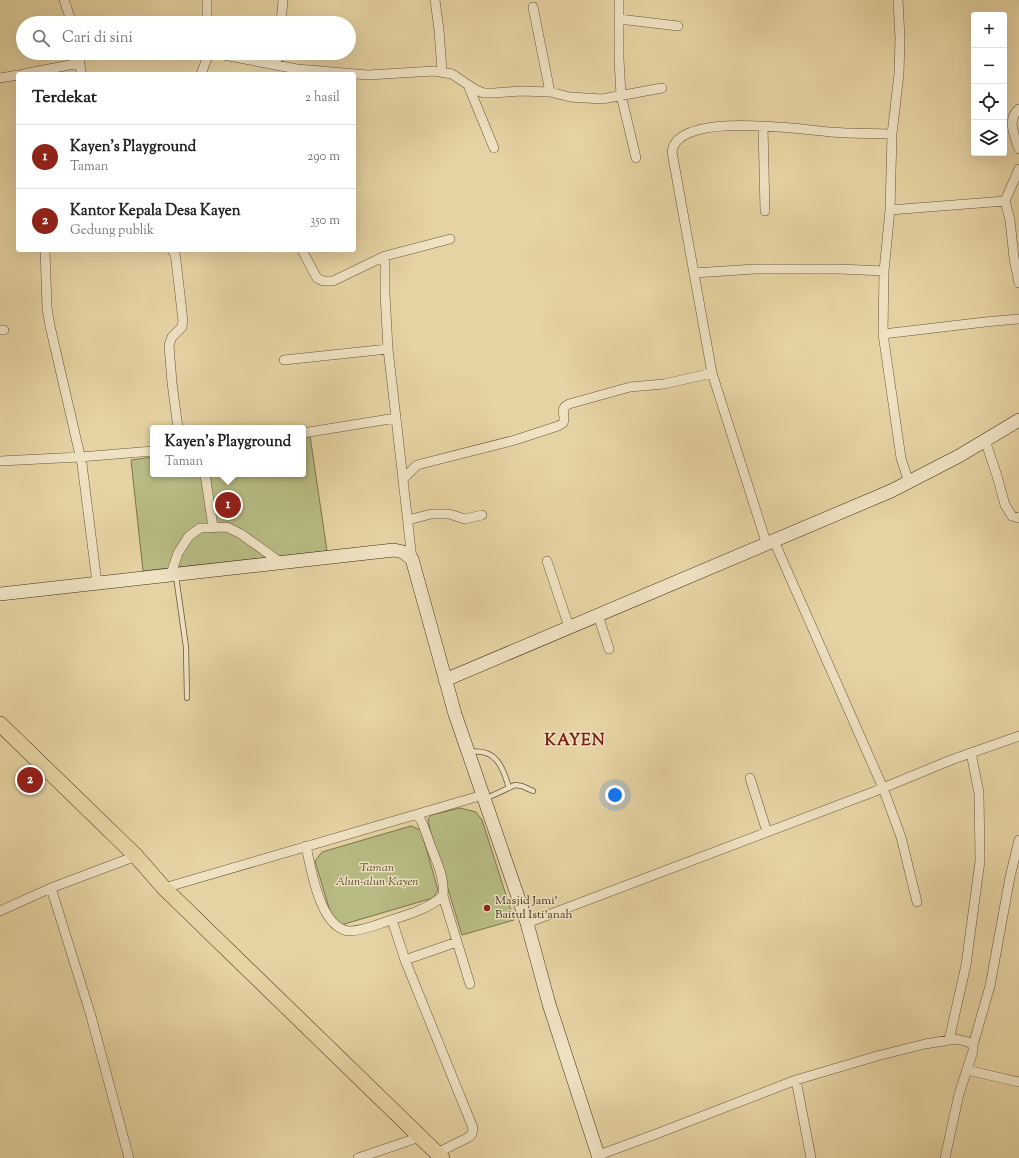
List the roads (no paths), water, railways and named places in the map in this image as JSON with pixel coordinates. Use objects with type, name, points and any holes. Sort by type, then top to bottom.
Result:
[{"type":"main road","points":[[2,729],[136,856],[164,888],[440,1156]]},
{"type":"street","points":[[64,0],[70,16]]},
{"type":"street","points":[[207,16],[208,0]]},
{"type":"street","points":[[282,16],[283,0]]},
{"type":"street","points":[[434,0],[439,30],[442,71]]},
{"type":"street","points":[[619,0],[620,95],[636,158]]},
{"type":"street","points":[[898,0],[900,38],[899,74],[892,134],[890,210],[884,271],[882,334],[901,458],[909,483]]},
{"type":"street","points":[[532,7],[550,92]]},
{"type":"street","points":[[619,19],[678,26]]},
{"type":"street","points":[[80,60],[82,72]]},
{"type":"street","points":[[202,72],[206,60]]},
{"type":"street","points":[[250,60],[296,69],[332,72]]},
{"type":"street","points":[[276,65],[277,60]]},
{"type":"street","points":[[33,72],[80,63]]},
{"type":"street","points":[[356,74],[368,75],[442,71],[452,74],[476,90],[484,93],[521,91],[550,92],[570,98],[583,99],[602,99],[662,88]]},
{"type":"street","points":[[0,78],[16,75]]},
{"type":"street","points":[[468,85],[494,148]]},
{"type":"street","points":[[1019,110],[1013,115],[1012,119],[1019,149]]},
{"type":"street","points":[[892,134],[832,132],[746,125],[706,128],[684,135],[674,144],[672,152],[712,373],[770,543],[883,788],[901,837],[917,902]]},
{"type":"street","points":[[763,126],[765,211]]},
{"type":"street","points":[[1019,169],[1005,202],[1010,220],[1014,258],[1019,283]]},
{"type":"street","points":[[890,210],[1005,202]]},
{"type":"street","points":[[303,252],[318,278],[323,281],[333,281],[385,256],[450,240]]},
{"type":"street","points":[[46,252],[47,308],[80,457],[98,583]]},
{"type":"street","points":[[174,252],[176,260],[183,321],[182,327],[172,337],[169,346],[178,425]]},
{"type":"street","points":[[385,256],[388,349],[404,478],[412,559],[454,714],[527,923],[549,1004],[599,1156],[796,1080],[877,1056],[952,1039],[971,1044]]},
{"type":"street","points":[[694,273],[755,269],[840,269],[884,271]]},
{"type":"street","points":[[882,334],[1019,319]]},
{"type":"street","points":[[284,360],[388,349]]},
{"type":"street","points":[[404,478],[417,465],[515,440],[558,426],[563,423],[563,410],[565,406],[569,404],[630,387],[664,384],[712,373]]},
{"type":"street","points":[[306,433],[396,418]]},
{"type":"street","points":[[445,680],[909,483],[959,456],[1019,420]]},
{"type":"street","points":[[986,440],[1005,505],[1012,516],[1019,518]]},
{"type":"street","points":[[0,460],[80,457],[150,451]]},
{"type":"street","points":[[205,477],[213,527]]},
{"type":"street","points":[[408,520],[431,514],[449,514],[465,519],[482,515]]},
{"type":"street","points":[[174,574],[178,553],[189,536],[200,528],[227,527],[241,534],[280,562]]},
{"type":"street","points":[[0,594],[394,550],[403,552],[412,559]]},
{"type":"street","points":[[547,561],[570,627]]},
{"type":"street","points":[[598,615],[609,648]]},
{"type":"street","points":[[527,923],[1019,736]]},
{"type":"street","points":[[952,1039],[966,965],[980,861],[979,793],[971,754]]},
{"type":"street","points":[[750,778],[767,832]]},
{"type":"street","points":[[164,888],[306,846],[483,798]]},
{"type":"street","points":[[418,815],[426,830],[441,873],[444,885],[443,896],[470,984]]},
{"type":"street","points":[[945,1158],[959,1094],[967,1070],[971,1044],[990,986],[1010,877],[1014,866],[1019,840]]},
{"type":"street","points":[[306,846],[323,910],[329,919],[338,927],[356,930],[392,920],[416,912],[443,896]]},
{"type":"street","points":[[0,911],[51,888],[136,856]]},
{"type":"street","points":[[1014,866],[1019,876]]},
{"type":"street","points":[[51,888],[91,1016],[130,1158]]},
{"type":"street","points":[[392,920],[404,960],[473,1128],[472,1134],[469,1137],[440,1156]]},
{"type":"street","points":[[404,960],[457,942]]},
{"type":"street","points":[[967,1070],[1019,1082]]},
{"type":"street","points":[[796,1080],[811,1158]]},
{"type":"street","points":[[358,1158],[420,1137]]},
{"type":"lane","points":[[174,574],[186,647],[187,698]]},
{"type":"lane","points":[[468,753],[479,751],[492,757],[500,763],[509,788]]},
{"type":"lane","points":[[483,798],[515,785],[522,786],[533,791]]},
{"type":"place","name":"Kayen's Playground","points":[[228,505]]},
{"type":"place","name":"Kantor Kepala Desa Kayen","points":[[30,780]]},
{"type":"place","name":"Masjid Jami' Baitul Isti'anah","points":[[487,908]]},
{"type":"district","name":"KAYEN","points":[[575,741]]},
{"type":"park label","name":"Taman Alun-alun Kayen","points":[[377,875]]}]
